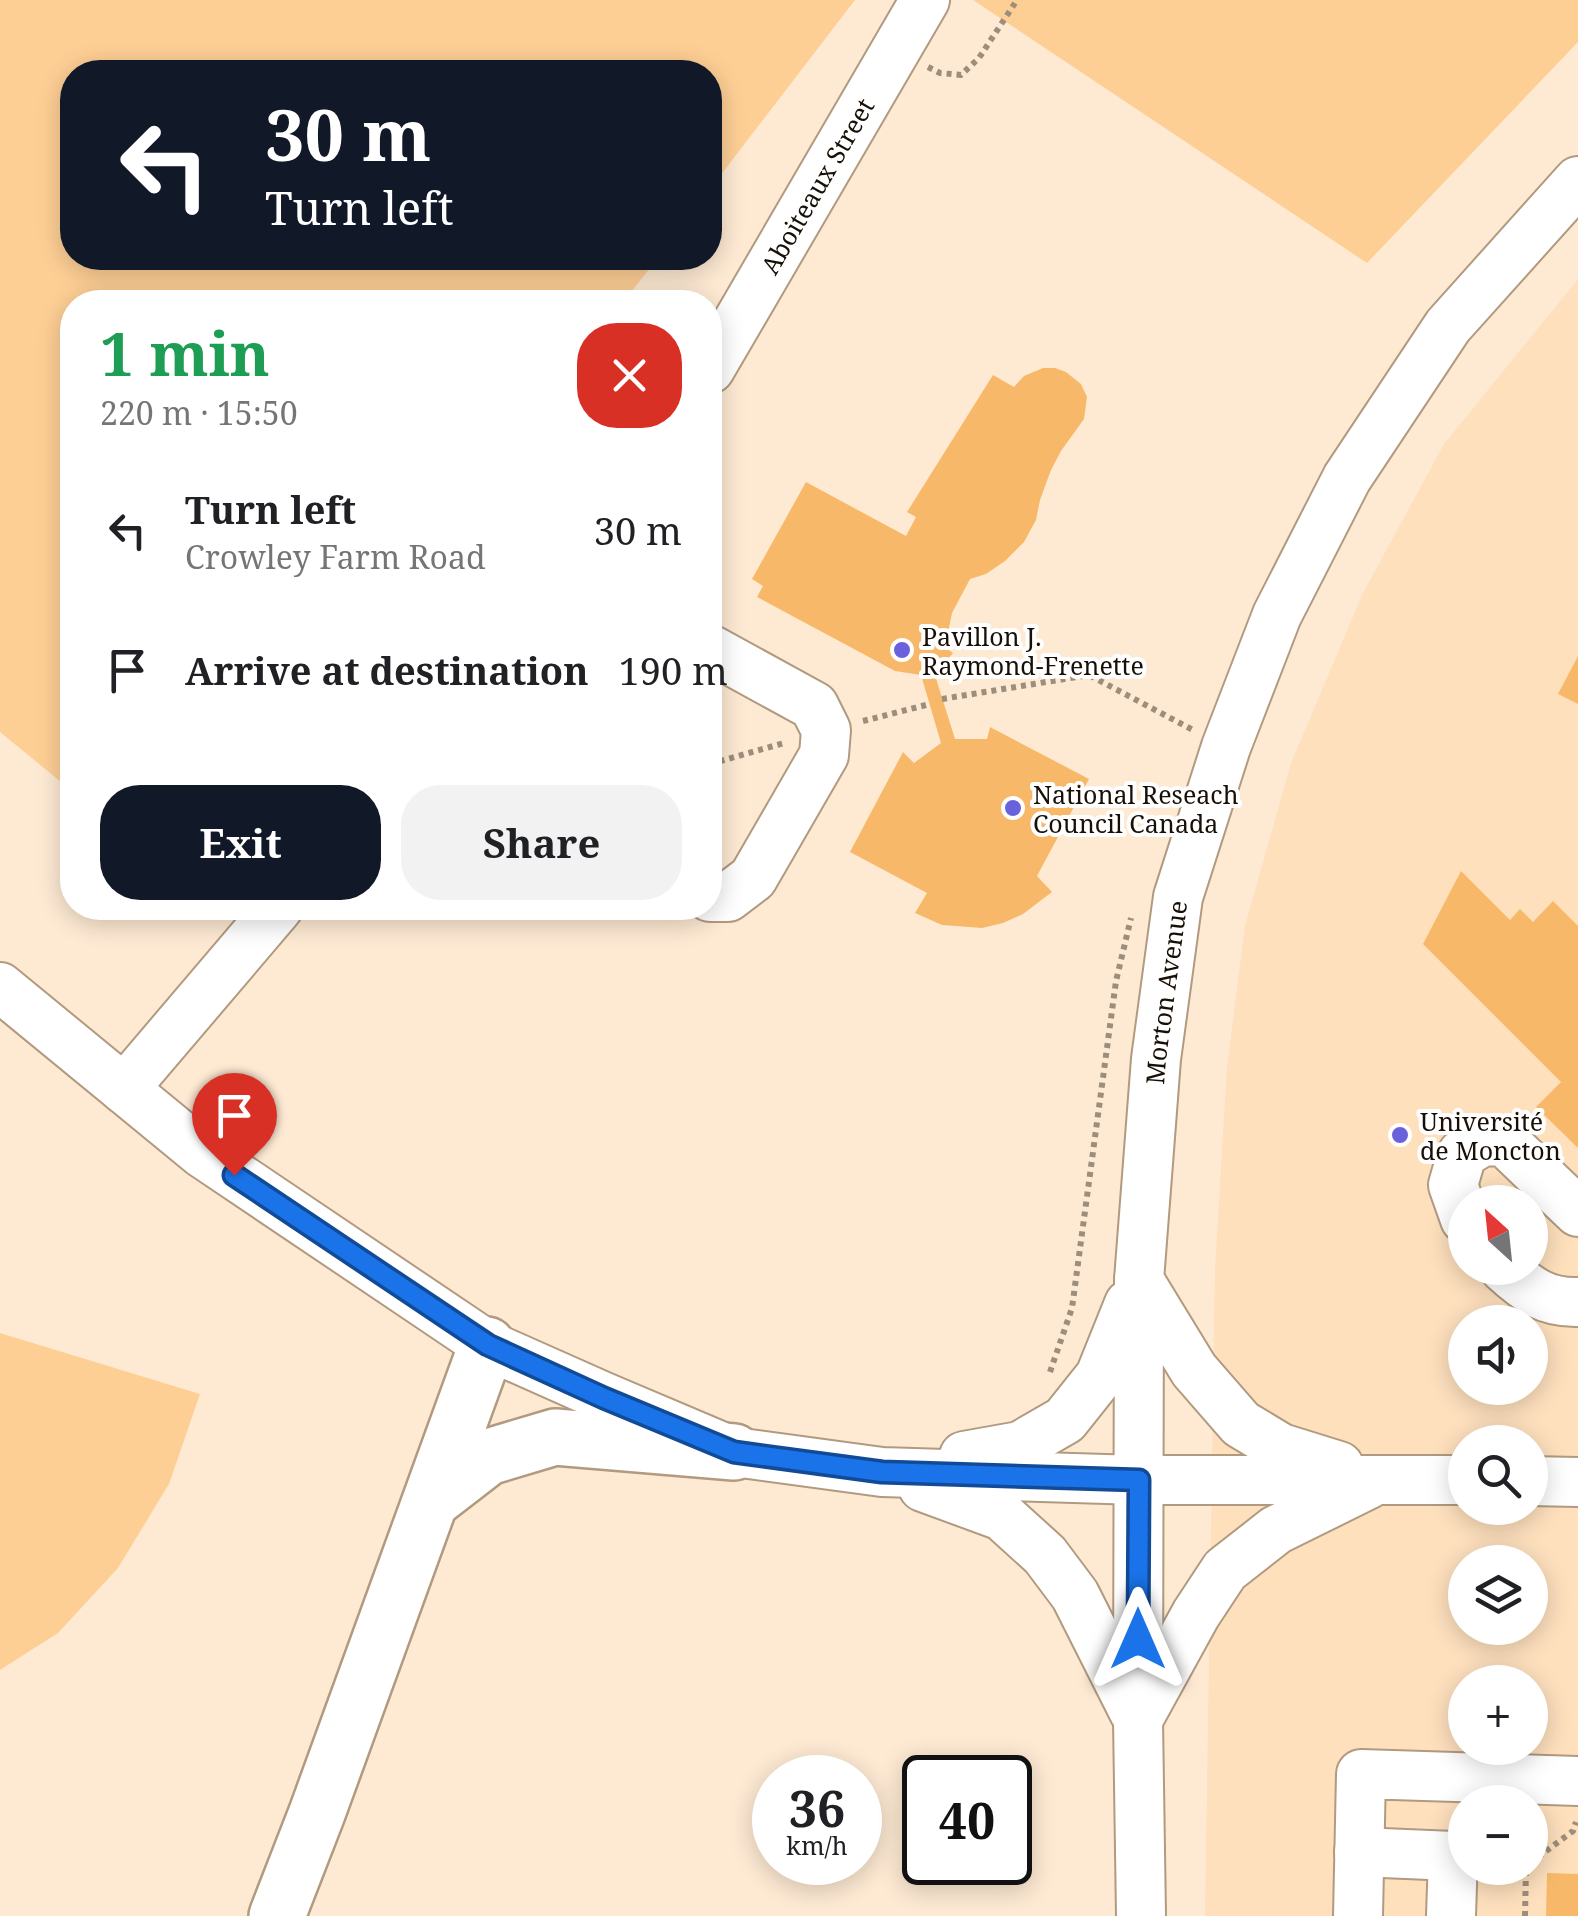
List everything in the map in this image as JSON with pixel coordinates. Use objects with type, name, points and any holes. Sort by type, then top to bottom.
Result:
[{"type":"highway","points":[[281,1911],[488,1345]]},
{"type":"highway","points":[[431,1501],[488,1457],[555,1437],[734,1452]]},
{"type":"street","name":"Aboiteaux Street","points":[[722,348],[924,0]]},
{"type":"street","name":"Morton Avenue","points":[[1142,1916],[1138,1719],[1139,1280],[1156,1059],[1178,897],[1226,747],[1277,615],[1347,478],[1448,326],[1578,181]]},
{"type":"street","points":[[722,656],[814,706],[826,730],[824,755],[753,878],[722,896]]},
{"type":"street","points":[[124,1090],[268,920]]},
{"type":"street","points":[[0,987],[202,1153],[488,1345],[734,1452],[882,1472],[1139,1480],[1448,1480]]},
{"type":"street","points":[[1453,1185],[1462,1154],[1483,1141],[1505,1142],[1578,1212]]},
{"type":"street","points":[[882,1472],[1020,1446],[1065,1420],[1100,1376],[1139,1280]]},
{"type":"street","points":[[1139,1280],[1194,1370],[1240,1424],[1281,1448],[1381,1478]]},
{"type":"street","points":[[1522,1285],[1556,1303],[1578,1302]]},
{"type":"street","points":[[882,1472],[1002,1516],[1046,1555],[1075,1595],[1138,1719]]},
{"type":"street","points":[[1138,1719],[1225,1570],[1276,1530],[1381,1478]]},
{"type":"street","points":[[1548,1481],[1578,1482]]},
{"type":"street","points":[[1358,1916],[1361,1774],[1577,1801]]},
{"type":"street","points":[[1360,1852],[1453,1856],[1452,1916]]},
{"type":"path","points":[[896,50],[940,73],[962,75],[980,58],[1017,0]]},
{"type":"path","points":[[942,699],[1090,675],[1226,747]]},
{"type":"path","points":[[1548,1849],[1573,1830],[1577,1801]]},
{"type":"path","points":[[1525,1916],[1527,1885]]},
{"type":"shaded area","points":[[0,0],[855,0],[722,173],[722,60],[60,60],[60,270],[648,270],[633,290],[60,290],[60,781],[0,732]]},
{"type":"shaded area","points":[[973,0],[1578,0],[1578,42],[1367,263]]},
{"type":"shaded area","name":"Université de Moncton","points":[[1578,279],[1578,1916],[1205,1916],[1215,1268],[1227,1067],[1245,926],[1291,763],[1363,593],[1444,444]]},
{"type":"shaded area","points":[[0,1333],[200,1394],[169,1484],[118,1568],[58,1633],[0,1670]]},
{"type":"building","name":"Pavillon J. Raymond-Frenette","points":[[1043,368],[1066,372],[1081,384],[1087,397],[1084,419],[1051,470],[1036,520],[1024,542],[1005,561],[970,579],[952,613],[945,647],[953,653],[934,672],[955,739],[987,739],[990,727],[1089,779],[1037,876],[1052,892],[1023,914],[1003,923],[982,928],[942,925],[915,913],[927,893],[850,852],[903,752],[914,763],[941,743],[921,675],[895,671],[757,597],[763,586],[752,579],[806,482],[906,536],[916,517],[907,512],[993,375],[1014,387],[1024,376]]},
{"type":"building","points":[[1578,656],[1578,704],[1558,694]]},
{"type":"building","points":[[1461,871],[1510,920],[1520,909],[1533,922],[1553,901],[1578,926],[1578,1148],[1536,1107],[1561,1082],[1423,944]]},
{"type":"building","points":[[1548,1873],[1578,1874],[1578,1916],[1546,1916]]},
{"type":"place","name":"Pavillon J. Raymond-Frenette","points":[[902,650]]},
{"type":"place","name":"National Reseach Council Canada","points":[[1013,808]]},
{"type":"place","name":"Université de Moncton","points":[[1400,1135]]},
{"type":"route","points":[[234,1175],[488,1345],[734,1452],[882,1472],[1139,1480],[1138,1639]]}]
